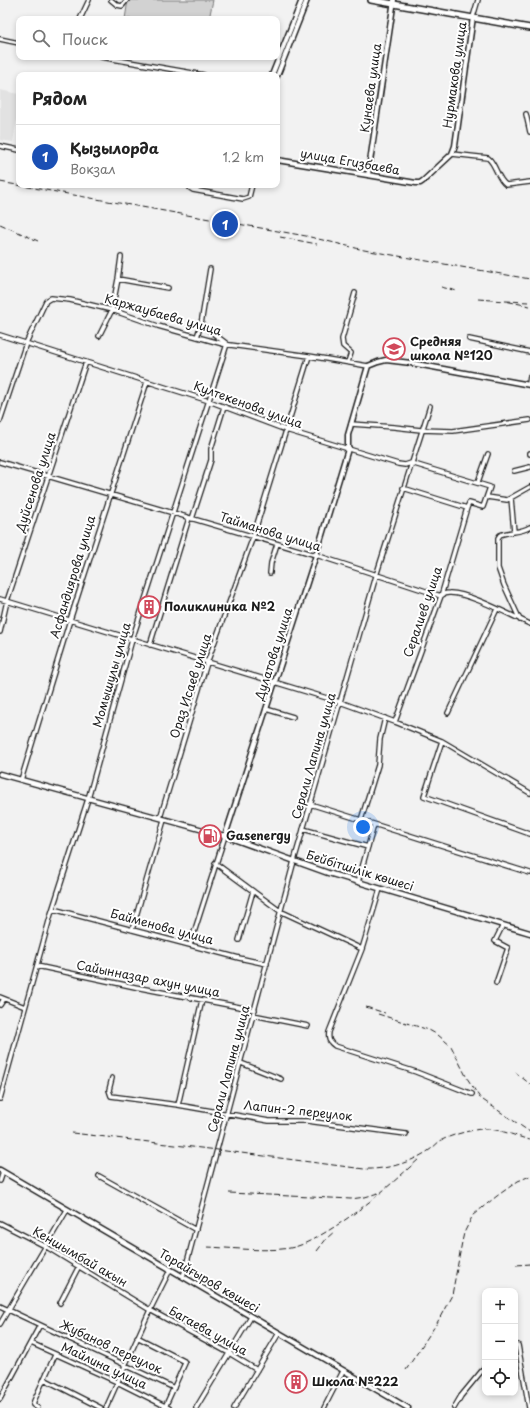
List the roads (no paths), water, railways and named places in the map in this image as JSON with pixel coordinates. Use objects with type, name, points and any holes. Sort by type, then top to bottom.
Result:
[{"type":"main road","points":[[371,0],[394,2],[530,28]]},
{"type":"street","points":[[81,16],[89,0]]},
{"type":"street","points":[[111,0],[117,5],[122,6],[127,0]]},
{"type":"street","points":[[280,55],[302,0]]},
{"type":"street","points":[[279,72],[307,0]]},
{"type":"street","name":"Нурмакова улица","points":[[452,154],[473,17],[478,0]]},
{"type":"street","name":"Кунаева улица","points":[[368,175],[394,2]]},
{"type":"street","points":[[0,39],[16,42]]},
{"type":"street","points":[[118,60],[187,72]]},
{"type":"street","points":[[273,72],[278,60]]},
{"type":"street","points":[[526,114],[530,132]]},
{"type":"street","points":[[0,146],[16,149]]},
{"type":"street","points":[[452,154],[488,158],[506,185],[530,182]]},
{"type":"street","name":"улица Егизбаева","points":[[280,160],[420,183],[452,154]]},
{"type":"street","points":[[190,188],[193,190],[242,199],[249,197],[251,188]]},
{"type":"street","points":[[99,336],[112,310],[121,257]]},
{"type":"street","points":[[197,337],[201,324],[210,269]]},
{"type":"street","points":[[118,279],[168,288]]},
{"type":"street","points":[[348,362],[351,354],[343,346],[342,339],[355,293]]},
{"type":"street","name":"Каржаубаева улица","points":[[26,343],[48,299],[51,298],[70,300],[112,310],[158,326],[227,344],[368,366]]},
{"type":"street","points":[[201,324],[227,344]]},
{"type":"street","name":"Култекенова улица","points":[[0,335],[209,401],[286,430],[348,450],[398,464],[405,465],[411,463],[478,482],[490,486],[487,497]]},
{"type":"street","points":[[469,339],[530,352]]},
{"type":"street","points":[[0,421],[26,343]]},
{"type":"street","name":"Момышулы улица","points":[[0,1099],[53,909],[88,799],[132,640],[151,577],[174,514],[227,344]]},
{"type":"street","name":"Ораз Исаев улица","points":[[132,930],[207,663],[253,537],[309,356]]},
{"type":"street","points":[[368,366],[386,360],[529,384],[530,376]]},
{"type":"street","name":"Дуйсенова улица","points":[[0,632],[7,601],[86,362]]},
{"type":"street","name":"Дулатова улица","points":[[190,945],[316,556],[348,450],[348,435],[368,366]]},
{"type":"street","name":"Асфандиярова улица","points":[[21,780],[70,620],[147,382]]},
{"type":"street","name":"Серали Лапина улица","points":[[183,1277],[228,1113],[280,911],[310,804],[376,576],[421,430],[430,406]]},
{"type":"street","points":[[150,645],[190,518],[211,460],[211,449],[224,407]]},
{"type":"street","points":[[351,424],[453,431],[530,420]]},
{"type":"street","points":[[478,482],[488,454]]},
{"type":"street","name":"Тайманова улица","points":[[0,462],[277,544],[440,596],[448,592],[460,594],[530,624]]},
{"type":"street","points":[[514,471],[530,467]]},
{"type":"street","points":[[403,488],[467,508],[469,503],[484,507],[487,497],[504,500],[530,487]]},
{"type":"street","points":[[510,498],[514,532]]},
{"type":"street","name":"Сералиев улица","points":[[395,722],[440,596],[467,508]]},
{"type":"street","points":[[520,620],[498,568],[498,538],[500,535],[530,528]]},
{"type":"street","points":[[270,573],[271,563],[277,544]]},
{"type":"street","points":[[0,599],[207,663],[340,702],[385,718],[442,741],[530,793]]},
{"type":"street","points":[[448,713],[497,609]]},
{"type":"street","points":[[266,709],[293,717]]},
{"type":"street","points":[[361,820],[378,765],[380,740],[385,718]]},
{"type":"street","points":[[442,741],[424,796],[530,834]]},
{"type":"street","name":"Бейбітшілік көшесі","points":[[0,774],[225,836],[328,873],[530,933]]},
{"type":"street","points":[[310,804],[530,873]]},
{"type":"street","points":[[358,882],[374,824]]},
{"type":"street","points":[[303,829],[368,847]]},
{"type":"street","points":[[216,864],[280,911],[362,949]]},
{"type":"street","points":[[380,889],[362,949],[329,1032],[328,1038],[335,1046],[416,1072],[472,1094]]},
{"type":"street","points":[[239,940],[253,892]]},
{"type":"street","name":"Байменова улица","points":[[53,909],[267,964]]},
{"type":"street","points":[[496,983],[508,948],[495,941],[503,925]]},
{"type":"street","name":"Сайынназар ахун улица","points":[[37,966],[255,1010]]},
{"type":"street","points":[[0,1005],[2,998],[25,1007]]},
{"type":"street","points":[[178,1105],[202,1000]]},
{"type":"street","points":[[253,1015],[308,1026]]},
{"type":"street","points":[[241,1063],[281,1079]]},
{"type":"street","name":"Лапин-2 переулок","points":[[112,1078],[109,1090],[111,1096],[178,1105],[269,1121],[307,1121],[406,1134]]},
{"type":"street","points":[[0,1181],[2,1171]]},
{"type":"street","name":"Торайғыров көшесі","points":[[2,1171],[408,1408]]},
{"type":"street","points":[[99,1176],[196,1230]]},
{"type":"street","points":[[0,1324],[67,1210]]},
{"type":"street","name":"Кеншымбай акын","points":[[0,1223],[45,1246],[150,1310]]},
{"type":"street","points":[[60,1303],[79,1266]]},
{"type":"street","points":[[106,1408],[137,1337],[170,1270]]},
{"type":"street","points":[[0,1306],[40,1325],[0,1397]]},
{"type":"street","name":"Багаева улица","points":[[150,1310],[230,1353],[257,1370]]},
{"type":"street","points":[[196,1408],[251,1316]]},
{"type":"street","name":"Жубанов переулок","points":[[40,1325],[174,1388]]},
{"type":"street","points":[[234,1408],[279,1333]]},
{"type":"street","points":[[137,1337],[184,1361],[185,1363],[166,1407]]},
{"type":"street","name":"Майлина улица","points":[[31,1343],[117,1382],[166,1407]]},
{"type":"street","points":[[518,1350],[529,1408]]},
{"type":"street","points":[[38,1408],[33,1405],[34,1401],[55,1355]]},
{"type":"street","points":[[324,1408],[344,1371]]},
{"type":"street","points":[[454,1408],[461,1396],[482,1371]]},
{"type":"street","points":[[44,1379],[101,1408]]},
{"type":"railway","points":[[0,182],[16,185]]},
{"type":"railway","points":[[34,188],[306,236],[364,250],[530,279]]},
{"type":"railway","points":[[0,224],[38,241]]},
{"type":"railway","points":[[280,237],[317,244]]},
{"type":"railway","points":[[441,287],[457,291]]},
{"type":"railway","points":[[478,299],[505,301]]},
{"type":"railway","points":[[529,302],[505,301],[530,306]]},
{"type":"railway","points":[[366,1007],[385,1013]]},
{"type":"railway","points":[[378,1014],[429,1030],[438,1035],[451,1046],[467,1078],[480,1098],[530,1132]]},
{"type":"railway","points":[[515,1072],[530,1084]]},
{"type":"railway","points":[[72,1133],[364,1169],[398,1165],[414,1159],[430,1150],[444,1139],[472,1130],[494,1130],[530,1140]]},
{"type":"railway","points":[[207,1247],[270,1250],[290,1248],[304,1244],[351,1216],[419,1159]]},
{"type":"railway","points":[[406,1370],[437,1323],[452,1295],[464,1233],[473,1215],[518,1181],[530,1176]]},
{"type":"railway","points":[[229,1193],[351,1199],[378,1193]]},
{"type":"railway","points":[[317,1251],[327,1238],[335,1231]]},
{"type":"railway","points":[[516,1265],[530,1264]]},
{"type":"place","name":"Қызылорда","points":[[225,224]]},
{"type":"place","name":"Средняя школа №120","points":[[394,349]]},
{"type":"place","name":"Поликлиника №2","points":[[149,607]]},
{"type":"place","name":"Gasenergy","points":[[210,836]]},
{"type":"place","name":"Школа №222","points":[[296,1382]]}]
